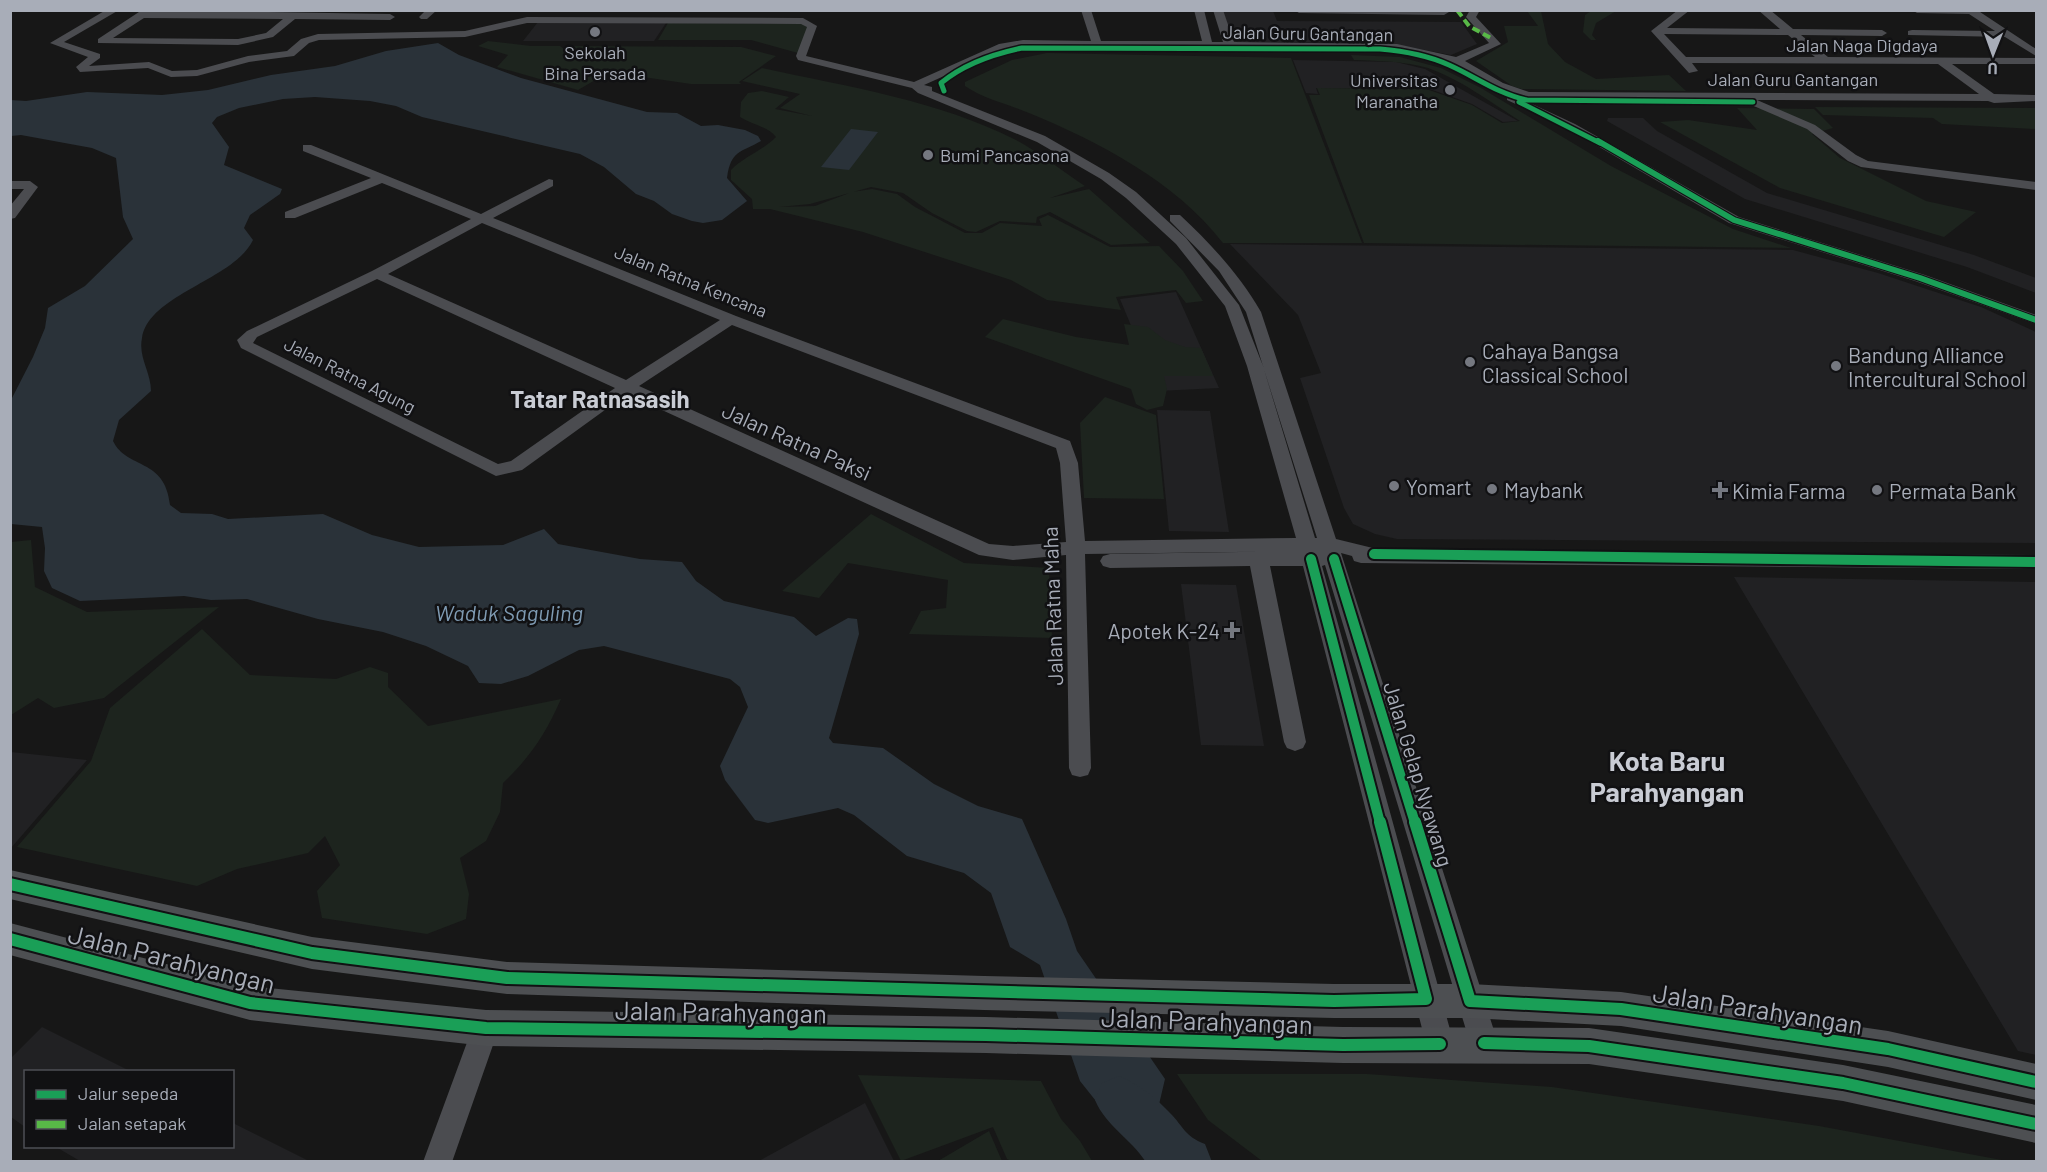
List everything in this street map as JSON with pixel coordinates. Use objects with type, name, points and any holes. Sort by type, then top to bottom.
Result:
[{"type":"main road","name":"Jalan Parahyangan","points":[[10,884],[312,952],[507,978],[1241,999],[1426,999],[1621,1008],[1888,1049],[2037,1082]]},
{"type":"main road","name":"Jalan Parahyangan","points":[[10,939],[250,1003],[486,1028],[986,1035],[1343,1045],[1484,1043],[1589,1046],[1808,1078],[2037,1124]]},
{"type":"street","points":[[114,10],[60,38],[55,43],[96,56],[81,67],[84,70],[149,65],[171,74],[190,74],[248,59],[290,54],[305,41],[318,37],[425,33],[465,34],[527,20],[803,21],[812,26],[802,58],[918,85],[1041,139],[1105,176],[1131,195],[1181,241],[1215,281],[1232,304],[1242,329],[1309,552],[1426,999],[1440,1044]]},
{"type":"street","points":[[1086,10],[1097,45]]},
{"type":"street","points":[[1198,10],[1209,46]]},
{"type":"street","points":[[1218,10],[1230,46]]},
{"type":"street","points":[[1457,10],[1469,26],[1490,36]]},
{"type":"street","points":[[1656,31],[1685,10]]},
{"type":"street","points":[[1763,10],[1826,61]]},
{"type":"street","points":[[1917,10],[1970,11],[2037,53]]},
{"type":"street","points":[[1299,11],[1444,12]]},
{"type":"street","points":[[1453,63],[1496,44],[1479,28],[1472,12]]},
{"type":"street","points":[[293,16],[269,35],[238,42],[102,41],[145,13],[293,16],[358,14],[390,17]]},
{"type":"street","points":[[1656,31],[1882,33]]},
{"type":"street","points":[[1656,31],[1687,60],[1695,72]]},
{"type":"street","points":[[1912,33],[2006,34]]},
{"type":"street","name":"Jalan Guru Gantangan","points":[[918,85],[999,47],[1023,43],[1399,51],[1453,63],[1508,91],[1557,98],[1753,102],[2037,99]]},
{"type":"street","name":"Jalan Guru Gantangan","points":[[944,91],[941,83],[949,77],[1009,51],[1036,47],[1097,45]]},
{"type":"street","name":"Jalan Naga Digdaya","points":[[1687,60],[2037,61]]},
{"type":"street","points":[[1928,61],[1987,101]]},
{"type":"street","points":[[1941,61],[1987,101]]},
{"type":"street","name":"Jalan Guru Gantangan","points":[[1453,63],[1505,95],[1527,100],[1557,98],[1987,101],[2037,104]]},
{"type":"street","name":"Jalan Gelap Nyawang","points":[[918,85],[944,91],[1033,126],[1118,172],[1191,233],[1234,278],[1251,302],[1332,551],[1470,1001]]},
{"type":"street","points":[[1505,95],[1570,126],[1734,220],[1931,282],[2037,320]]},
{"type":"street","points":[[1557,98],[1558,112],[1570,126]]},
{"type":"street","points":[[1753,102],[1811,127],[1855,161],[1865,164],[2000,179],[2037,186]]},
{"type":"street","name":"Jalan Ratna Kencana","points":[[307,148],[731,319],[1064,445]]},
{"type":"street","points":[[290,215],[382,178]]},
{"type":"street","points":[[2000,179],[2016,198]]},
{"type":"street","name":"Jalan Ratna Agung","points":[[549,183],[377,274],[252,334],[245,340],[246,345],[496,470],[516,466],[625,388],[731,319]]},
{"type":"street","points":[[10,185],[30,184],[32,187],[10,215]]},
{"type":"street","name":"Jalan Ratna Paksi","points":[[377,274],[986,550],[998,553],[1039,552],[1075,555]]},
{"type":"street","name":"Jalan Ratna Maha","points":[[1064,445],[1070,459],[1075,555],[1080,768]]},
{"type":"street","points":[[1075,555],[1332,551],[1374,554],[2037,562]]},
{"type":"street","points":[[1075,555],[1259,561],[1309,552]]},
{"type":"street","points":[[1259,561],[1295,742]]},
{"type":"street","points":[[1470,1001],[1484,1043]]},
{"type":"street","points":[[438,1161],[465,1080],[486,1028]]},
{"type":"shaded area","points":[[1223,11],[1273,11],[1277,21],[1461,22],[1477,44],[1451,55],[1388,43],[1233,42]]},
{"type":"shaded area","points":[[1527,11],[1541,11],[1548,44],[1565,62],[1596,79],[1669,75],[1686,91],[1521,89],[1512,86],[1476,61],[1508,42],[1504,26],[1538,26]]},
{"type":"shaded area","points":[[1591,11],[1616,11],[1596,23],[1592,35],[1596,40],[1591,40],[1583,32],[1585,15]]},
{"type":"shaded area","name":"Sekolah Bina Persada","points":[[538,22],[666,23],[654,41],[523,41]]},
{"type":"shaded area","points":[[668,23],[804,24],[809,28],[798,53],[751,40],[658,40]]},
{"type":"shaded area","points":[[488,41],[531,46],[560,46],[568,52],[571,52],[564,46],[741,47],[776,56],[739,82],[741,84],[691,84],[609,72],[578,90],[497,67],[508,55],[478,46]]},
{"type":"shaded area","points":[[1047,53],[1291,58],[1362,243],[1223,243],[1182,201],[1159,182],[1134,166],[1055,124],[965,86],[965,82],[1012,60]]},
{"type":"shaded area","points":[[1351,55],[1400,57],[1441,68],[1481,88],[1611,166],[1733,229],[1791,248],[1364,243],[1309,95],[1320,95],[1317,88],[1426,89],[1472,105],[1502,123],[1520,121],[1464,85],[1428,68],[1401,63],[1354,60]]},
{"type":"shaded area","name":"Universitas Maranatha","points":[[1293,60],[1396,62],[1425,69],[1518,121],[1503,122],[1472,104],[1427,88],[1316,88],[1318,94],[1306,93]]},
{"type":"shaded area","points":[[762,68],[892,96],[986,126],[1025,145],[1085,186],[1050,198],[1089,189],[1150,243],[1111,245],[1050,212],[1037,217],[1036,223],[1000,221],[976,232],[967,231],[932,213],[903,193],[871,187],[854,192],[872,189],[897,194],[915,207],[965,233],[982,233],[1000,223],[1042,226],[1039,219],[1048,215],[1110,247],[1159,246],[1183,271],[1203,301],[1186,303],[1176,290],[1116,297],[1121,310],[1047,300],[1011,280],[863,232],[770,209],[753,209],[752,199],[731,180],[731,170],[776,137],[769,131],[740,117],[741,102],[748,93],[762,91],[789,97],[775,109],[812,116],[780,108],[800,94],[742,81]],"holes":[[[849,193],[815,206],[779,207],[810,204]]]},
{"type":"shaded area","points":[[1815,107],[2036,108],[2036,129],[1942,124],[1933,118],[1823,115]]},
{"type":"shaded area","points":[[1737,108],[1814,109],[1833,128],[1812,134],[1840,158],[1926,201],[1976,212],[1944,237],[1780,188],[1660,122],[1688,120],[1757,130]]},
{"type":"shaded area","points":[[1608,118],[1643,118],[1657,131],[1767,193],[1974,255],[2036,278],[2036,293],[1967,267],[1745,199],[1607,121]]},
{"type":"shaded area","points":[[1230,244],[1793,250],[1878,273],[1981,307],[2036,332],[2036,543],[1397,539],[1375,534],[1353,524],[1344,508],[1300,378],[1321,373],[1298,315]]},
{"type":"shaded area","points":[[1176,292],[1219,388],[1158,391],[1120,299]]},
{"type":"shaded area","points":[[1003,319],[1076,337],[1129,345],[1124,324],[1148,327],[1165,340],[1185,347],[1201,348],[1213,376],[1164,376],[1167,389],[1163,406],[1147,410],[1136,404],[1131,389],[985,337]]},
{"type":"shaded area","points":[[1105,397],[1156,415],[1164,499],[1084,498],[1080,423]]},
{"type":"shaded area","points":[[1157,410],[1210,411],[1229,532],[1169,531]]},
{"type":"shaded area","points":[[871,514],[964,563],[1049,568],[1052,638],[909,634],[921,611],[946,608],[948,580],[848,563],[819,598],[782,591]]},
{"type":"shaded area","points":[[31,540],[35,587],[87,612],[219,607],[104,698],[54,708],[38,698],[11,715],[11,542]]},
{"type":"shaded area","points":[[1734,577],[2036,582],[2036,1055],[2018,1051]]},
{"type":"shaded area","points":[[1181,584],[1236,585],[1264,746],[1201,745]]},
{"type":"shaded area","points":[[202,629],[250,675],[336,679],[370,667],[388,673],[388,687],[428,726],[561,699],[536,744],[522,764],[503,783],[500,812],[486,841],[460,858],[469,894],[466,919],[427,934],[322,918],[317,891],[340,865],[325,836],[308,853],[237,869],[197,886],[17,847],[91,761],[110,708]]},
{"type":"shaded area","points":[[10,752],[87,760],[11,848]]},
{"type":"shaded area","points":[[42,1027],[128,1070],[24,1070],[24,1126],[11,1117],[11,1058]]},
{"type":"shaded area","points":[[1177,1074],[1367,1074],[1552,1087],[1819,1126],[2007,1161],[1262,1161],[1208,1120]]},
{"type":"shaded area","points":[[858,1075],[1041,1081],[1061,1119],[1080,1141],[1092,1161],[1011,1161],[1007,1159],[993,1127],[901,1161]]},
{"type":"shaded area","points":[[865,1103],[894,1161],[759,1161]]},
{"type":"shaded area","points":[[234,1124],[309,1161],[80,1161],[58,1148],[234,1148]]},
{"type":"shaded area","points":[[989,1131],[1002,1161],[938,1161]]},
{"type":"water","name":"Waduk Saguling","points":[[438,43],[459,55],[521,78],[647,112],[677,113],[701,126],[718,125],[745,130],[758,136],[761,141],[734,157],[727,178],[747,201],[722,220],[703,223],[692,221],[672,214],[654,201],[636,194],[604,167],[580,154],[422,117],[396,106],[370,101],[315,97],[283,99],[239,108],[217,117],[212,123],[229,147],[224,165],[282,189],[280,194],[250,215],[244,228],[253,240],[243,254],[229,266],[175,298],[148,323],[141,345],[151,391],[119,420],[113,441],[119,450],[153,471],[161,479],[167,490],[170,505],[181,513],[212,514],[228,519],[323,514],[372,535],[419,547],[503,545],[544,529],[558,544],[640,559],[682,562],[696,581],[724,601],[794,617],[816,636],[848,618],[857,619],[859,634],[829,738],[833,743],[883,748],[934,784],[978,806],[1022,819],[1066,919],[1077,951],[1165,1079],[1153,1130],[1133,1140],[1115,1125],[1080,1081],[1040,965],[1010,947],[991,893],[964,873],[907,856],[854,815],[838,808],[768,823],[755,820],[725,780],[720,766],[748,707],[740,687],[730,679],[604,646],[579,650],[528,676],[501,684],[479,683],[468,666],[426,646],[383,632],[318,619],[247,599],[211,600],[184,596],[80,601],[52,588],[44,571],[45,548],[42,527],[11,524],[11,400],[45,328],[48,308],[85,286],[133,239],[123,217],[116,158],[92,148],[21,135],[11,136],[10,100],[26,101],[87,92],[162,95],[208,90],[271,75],[335,66],[386,51]]},
{"type":"water","points":[[851,129],[878,132],[849,170],[821,167]]},
{"type":"waterway","points":[[1119,1100],[1153,1130],[1172,1156],[1187,1162]]},
{"type":"marked path","points":[[1457,10],[1469,26],[1491,38]]},
{"type":"cycle path","points":[[944,91],[941,83],[957,72],[991,56],[1022,48],[1380,49],[1415,54],[1440,61],[1496,90],[1527,100],[1753,102]]},
{"type":"cycle path","points":[[1519,102],[1571,126],[1734,220],[1920,278],[2036,320]]},
{"type":"cycle path","points":[[1374,554],[2036,562]]},
{"type":"cycle path","points":[[10,884],[312,953],[507,978],[1334,1001],[1426,999],[1311,559]]},
{"type":"cycle path","points":[[1334,559],[1470,1001],[1621,1009],[1888,1049],[2036,1082]]},
{"type":"cycle path","points":[[10,939],[250,1003],[486,1028],[986,1035],[1343,1045],[1440,1044]]},
{"type":"cycle path","points":[[1484,1043],[1589,1046],[1843,1083],[2036,1124]]},
{"type":"place","name":"Sekolah Bina Persada","points":[[595,32]]},
{"type":"place","name":"Universitas Maranatha","points":[[1450,90]]},
{"type":"place","name":"Bumi Pancasona","points":[[928,155]]},
{"type":"place","name":"Cahaya Bangsa Classical School","points":[[1470,362]]},
{"type":"place","name":"Bandung Alliance Intercultural School","points":[[1836,366]]},
{"type":"place","name":"Yomart","points":[[1394,486]]},
{"type":"place","name":"Maybank","points":[[1492,489]]},
{"type":"place","name":"Kimia Farma","points":[[1720,490]]},
{"type":"place","name":"Permata Bank","points":[[1877,490]]},
{"type":"place","name":"Apotek K-24","points":[[1232,630]]},
{"type":"district","name":"Tatar Ratnasasih","points":[[600,398]]},
{"type":"district","name":"Kota Baru Parahyangan","points":[[1667,776]]}]
